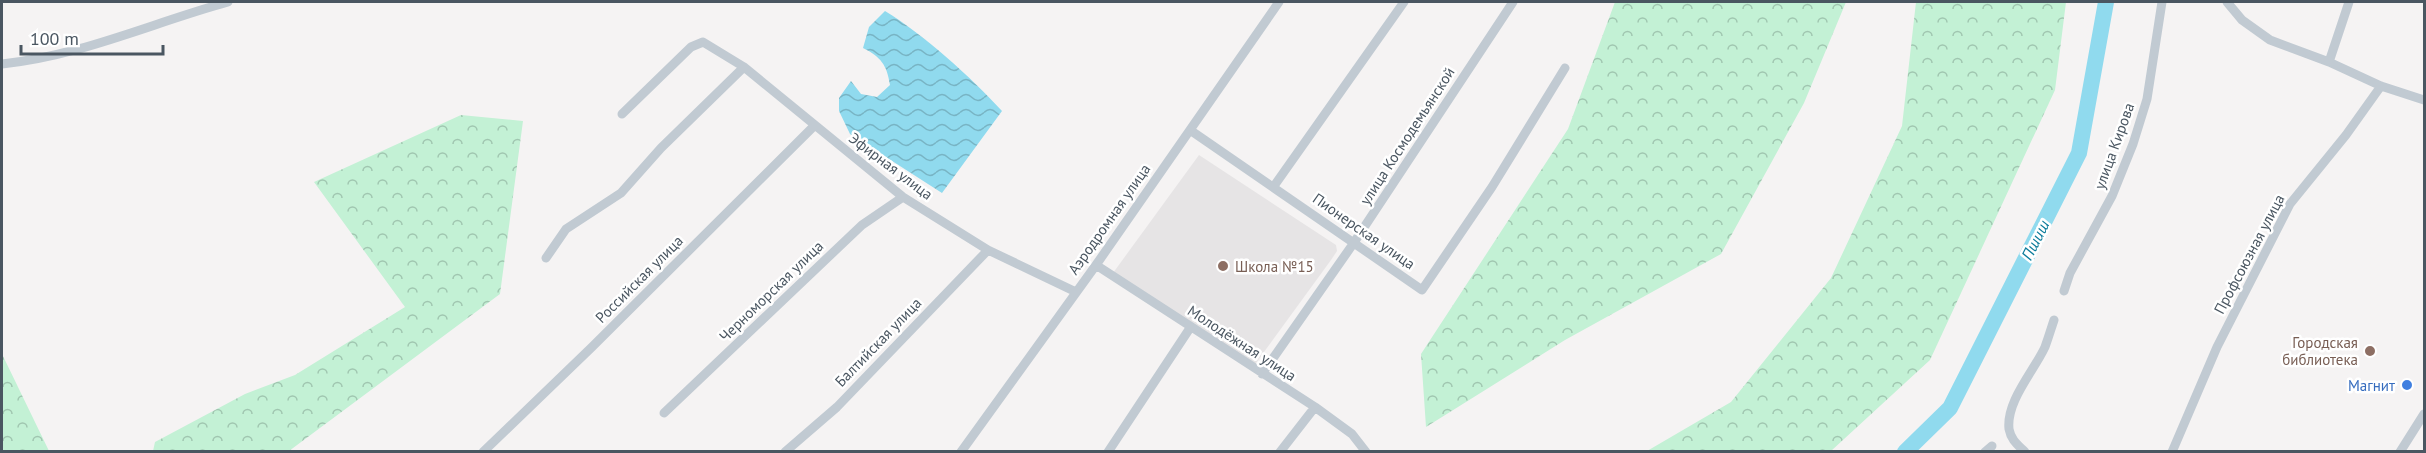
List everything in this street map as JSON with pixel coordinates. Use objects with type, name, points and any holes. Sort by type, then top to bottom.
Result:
[{"type":"street","points":[[190,2],[192,12]]},
{"type":"street","points":[[2,64],[37,60],[76,50],[228,2]]},
{"type":"street","name":"Аэродромная улица","points":[[961,452],[1096,265],[1279,2]]},
{"type":"street","points":[[1274,186],[1404,2]]},
{"type":"street","name":"улица Космодемьянской","points":[[1262,374],[1353,244],[1513,2]]},
{"type":"street","name":"улица Кирова","points":[[2064,291],[2070,273],[2112,196],[2133,144],[2147,99],[2162,2]]},
{"type":"street","points":[[2227,2],[2242,20],[2271,40],[2329,62],[2381,86],[2424,100]]},
{"type":"street","points":[[2329,62],[2349,2]]},
{"type":"street","name":"Эфирная улица","points":[[622,114],[691,47],[703,42],[744,67],[903,197],[988,250],[1076,292]]},
{"type":"street","points":[[546,258],[566,229],[621,193],[662,148],[744,67]]},
{"type":"street","name":"Пионерская улица","points":[[1190,130],[1422,290],[1492,187],[1565,68]]},
{"type":"street","name":"Профсоюзная улица","points":[[2172,452],[2217,347],[2290,204],[2346,135],[2381,86]]},
{"type":"street","name":"Российская улица","points":[[483,452],[814,126]]},
{"type":"street","name":"Черноморская улица","points":[[664,413],[862,225],[903,197]]},
{"type":"street","name":"Балтийская улица","points":[[785,452],[837,407],[988,250]]},
{"type":"street","name":"Молодёжная улица","points":[[1096,265],[1315,407],[1353,434],[1366,452]]},
{"type":"street","points":[[2025,452],[2013,441],[2009,428],[2013,409],[2022,386],[2044,348],[2054,320]]},
{"type":"street","points":[[1108,452],[1190,328]]},
{"type":"street","points":[[1280,452],[1315,407]]},
{"type":"street","points":[[2400,452],[2424,414]]},
{"type":"shaded area","name":"Школа №15","points":[[1199,155],[1336,245],[1337,251],[1331,260],[1253,367],[1113,273]]},
{"type":"green space","points":[[1615,2],[1846,2],[1804,103],[1721,254],[1565,340],[1426,427],[1421,354],[1568,129]]},
{"type":"green space","points":[[1916,2],[2066,2],[2055,90],[1930,360],[1831,451],[1647,451],[1731,402],[1831,278],[1902,126]]},
{"type":"green space","points":[[461,115],[523,121],[500,294],[289,451],[153,451],[155,442],[245,394],[295,375],[405,307],[314,182]]},
{"type":"green space","points":[[2,354],[49,451],[2,451]]},
{"type":"water","points":[[885,11],[946,57],[1002,111],[942,193],[850,134],[839,111],[839,98],[851,81],[861,94],[877,97],[890,85],[882,62],[863,48],[869,27]]},
{"type":"waterway","name":"Пшиш","points":[[1905,452],[1950,408],[2079,153],[2106,2]]},
{"type":"place","name":"Школа №15","points":[[1223,266]]},
{"type":"place","name":"Городская библиотека","points":[[2370,351]]},
{"type":"place","name":"Магнит","points":[[2407,385]]}]
